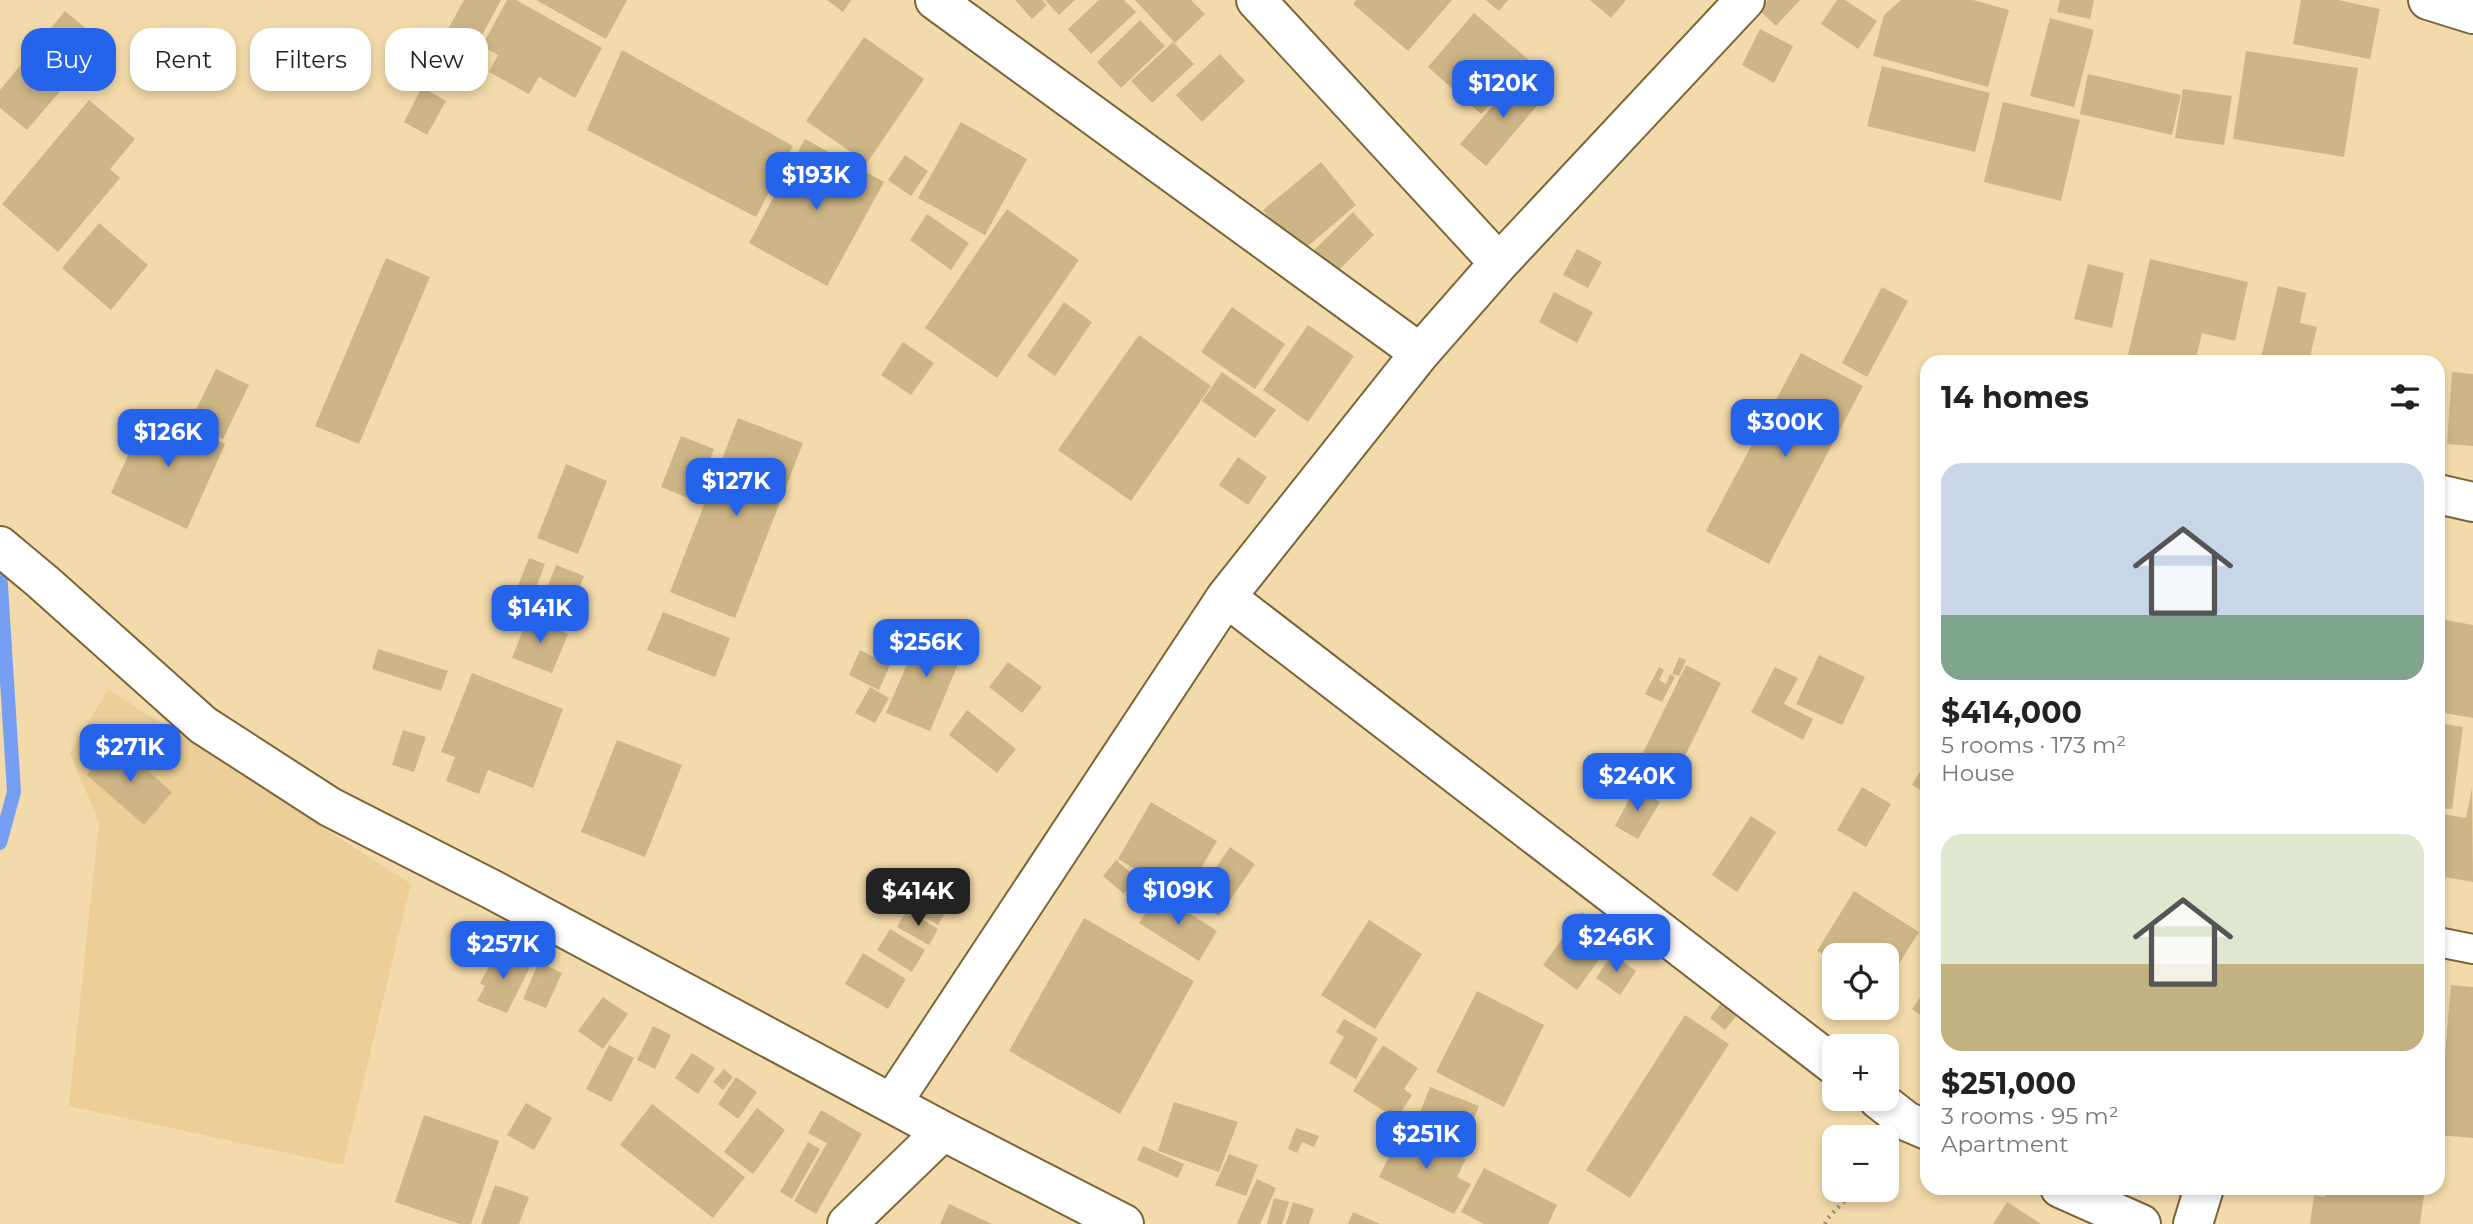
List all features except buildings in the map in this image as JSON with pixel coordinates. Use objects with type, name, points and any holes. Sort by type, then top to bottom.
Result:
[{"type":"street","points":[[935,0],[1420,354]]},
{"type":"street","points":[[1256,0],[1499,263]]},
{"type":"street","points":[[892,1103],[1226,597],[1420,354],[1499,263],[1745,0]]},
{"type":"street","points":[[2428,0],[2473,14]]},
{"type":"street","points":[[2445,496],[2473,502]]},
{"type":"street","points":[[0,546],[203,725],[330,807],[493,890],[943,1131],[1124,1224]]},
{"type":"street","points":[[1226,597],[1822,1056]]},
{"type":"street","points":[[1893,1111],[1920,1127]]},
{"type":"street","points":[[847,1224],[943,1131]]},
{"type":"street","points":[[2076,1195],[2141,1224]]},
{"type":"street","points":[[2193,1224],[2202,1195]]},
{"type":"lane","points":[[2445,943],[2473,949]]},
{"type":"path","points":[[1825,1224],[1844,1202]]},
{"type":"shaded area","points":[[108,689],[411,884],[343,1165],[69,1106],[99,822],[70,753]]},
{"type":"waterway","points":[[0,570],[14,792],[0,843]]}]
